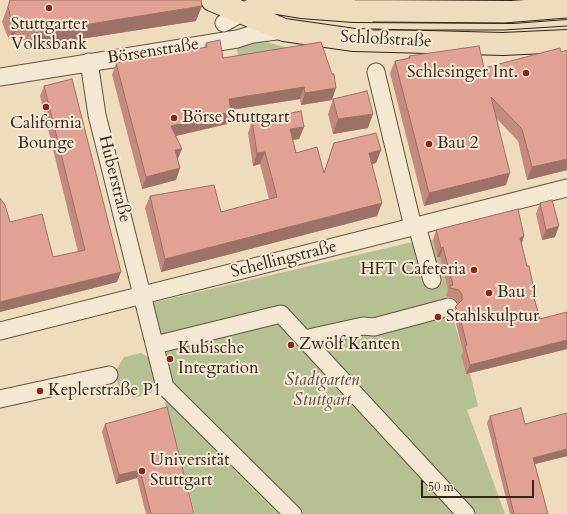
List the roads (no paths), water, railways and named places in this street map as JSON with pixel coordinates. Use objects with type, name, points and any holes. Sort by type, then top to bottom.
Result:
[{"type":"main road","name":"Schloßstraße","points":[[271,1],[301,7],[354,11],[512,12],[567,8]]},
{"type":"main road","name":"Schloßstraße","points":[[225,10],[284,30],[354,40],[503,44],[567,41]]},
{"type":"street","points":[[225,10],[254,6],[271,1]]},
{"type":"street","name":"Börsenstraße","points":[[211,44],[225,10]]},
{"type":"street","name":"Börsenstraße","points":[[0,77],[211,44],[253,34],[284,30]]},
{"type":"street","name":"Huberstraße","points":[[89,62],[97,115],[165,387],[293,514]]},
{"type":"street","points":[[376,72],[415,227],[432,280]]},
{"type":"street","name":"Schellingstraße","points":[[0,331],[567,188]]},
{"type":"street","points":[[304,339],[364,326],[374,327],[449,307]]},
{"type":"street","points":[[155,345],[281,314],[466,514]]},
{"type":"street","points":[[0,399],[109,375]]},
{"type":"tram line","points":[[373,22],[504,23],[567,18]]},
{"type":"tram line","points":[[373,30],[504,30],[567,26]]},
{"type":"place","name":"Stuttgarter Volksbank","points":[[49,8]]},
{"type":"place","name":"Schlesinger Int.","points":[[526,73]]},
{"type":"place","name":"California Bounge","points":[[46,107]]},
{"type":"place","name":"Börse Stuttgart","points":[[174,118]]},
{"type":"place","name":"Bau 2","points":[[429,144]]},
{"type":"place","name":"HFT Cafeteria","points":[[474,270]]},
{"type":"place","name":"Bau 1","points":[[489,293]]},
{"type":"place","name":"Stahlskulptur","points":[[438,317]]},
{"type":"place","name":"Zwölf Kanten","points":[[291,345]]},
{"type":"place","name":"Kubische Integration","points":[[170,359]]},
{"type":"place","name":"Keplerstraße P1","points":[[40,391]]},
{"type":"place","name":"Universität Stuttgart","points":[[142,471]]},
{"type":"park label","name":"Stadtgarten Stuttgart","points":[[322,391]]}]
